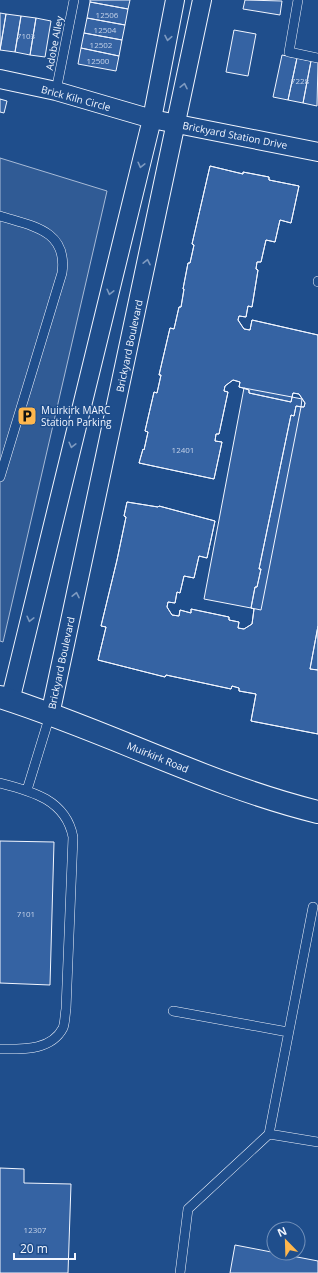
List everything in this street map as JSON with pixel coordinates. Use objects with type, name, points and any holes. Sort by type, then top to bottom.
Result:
[{"type":"main road","name":"Muirkirk Road","points":[[5,699],[50,715],[227,785],[318,812]]},
{"type":"street","points":[[5,699],[152,119],[175,0]]},
{"type":"street","name":"Brickyard Boulevard","points":[[50,715],[177,124],[202,0]]},
{"type":"street","name":"Brick Kiln Circle","points":[[0,79],[56,91],[152,119]]},
{"type":"street","name":"Brickyard Station Drive","points":[[152,119],[318,152]]},
{"type":"lane","name":"Adobe Alley","points":[[56,91],[74,0]]},
{"type":"lane","points":[[298,0],[289,52],[318,58]]},
{"type":"lane","points":[[0,216],[48,232],[61,248],[64,262],[62,273],[0,477]]},
{"type":"lane","points":[[27,790],[50,715]]},
{"type":"lane","points":[[0,783],[27,790],[55,804],[67,816],[73,837],[66,1009],[63,1027],[51,1042],[26,1050],[0,1049]]},
{"type":"lane","points":[[180,1273],[188,1209],[269,1134],[313,906]]},
{"type":"lane","points":[[173,1011],[288,1032]]},
{"type":"lane","points":[[269,1134],[318,1142]]},
{"type":"shaded area","name":"Muirkirk MARC Station Parking","points":[[0,158],[107,191],[3,642],[0,641]]},
{"type":"building","points":[[90,0],[130,0],[128,9],[90,2]]},
{"type":"building","points":[[245,0],[282,1],[280,15],[243,9]]},
{"type":"building","points":[[90,2],[128,9],[125,25],[87,18]]},
{"type":"building","points":[[0,13],[6,14],[0,50]]},
{"type":"building","points":[[6,14],[21,16],[15,52],[0,50]]},
{"type":"building","points":[[21,16],[36,18],[30,55],[15,52]]},
{"type":"building","points":[[36,18],[51,21],[45,57],[30,55]]},
{"type":"building","points":[[87,18],[125,25],[122,40],[84,33]]},
{"type":"building","points":[[234,30],[256,34],[248,76],[226,72]]},
{"type":"building","points":[[84,33],[122,40],[119,56],[81,48]]},
{"type":"building","points":[[81,48],[119,56],[116,71],[78,64]]},
{"type":"building","points":[[282,55],[297,58],[288,100],[273,97]]},
{"type":"building","points":[[297,58],[311,61],[303,103],[288,100]]},
{"type":"building","points":[[311,61],[318,62],[317,106],[303,103]]},
{"type":"building","points":[[0,99],[7,101],[4,113],[0,112]]},
{"type":"building","points":[[210,166],[243,174],[243,172],[269,177],[269,180],[299,186],[291,223],[280,220],[275,242],[266,240],[261,262],[257,262],[256,269],[258,270],[252,307],[248,306],[246,317],[239,316],[238,320],[244,329],[250,330],[252,320],[318,335],[318,626],[310,669],[318,670],[318,734],[251,721],[256,694],[239,691],[239,688],[232,686],[231,689],[166,675],[165,677],[98,660],[106,627],[101,626],[117,560],[126,517],[124,516],[127,502],[159,506],[215,521],[207,558],[199,556],[194,578],[184,576],[180,593],[177,592],[175,603],[168,602],[167,607],[172,615],[179,616],[180,610],[191,613],[191,609],[229,617],[229,620],[239,622],[238,628],[244,629],[252,624],[254,609],[251,608],[261,610],[301,407],[304,407],[305,403],[299,394],[293,393],[292,397],[239,387],[240,382],[233,380],[225,386],[224,391],[228,392],[219,434],[216,434],[215,441],[222,442],[214,479],[139,463],[143,449],[144,450],[148,432],[145,431],[154,392],[157,393],[161,375],[159,375],[170,328],[174,329],[179,307],[181,307],[188,263],[190,263],[194,245],[192,244]]},
{"type":"building","points":[[210,166],[243,174],[243,172],[269,177],[269,180],[299,186],[291,223],[280,220],[275,242],[266,240],[261,262],[257,262],[256,269],[258,270],[252,307],[248,306],[246,317],[239,316],[238,320],[244,329],[250,330],[252,320],[318,335],[318,734],[251,721],[256,694],[239,691],[239,688],[232,686],[231,689],[166,675],[165,677],[98,660],[106,627],[101,626],[117,560],[126,517],[124,516],[127,502],[159,506],[215,521],[207,558],[199,556],[194,578],[184,576],[180,593],[177,592],[175,603],[168,602],[167,607],[172,615],[179,616],[180,610],[191,613],[191,609],[229,617],[229,620],[239,622],[238,628],[244,629],[252,624],[254,609],[251,608],[255,587],[257,587],[261,569],[259,569],[291,415],[294,416],[296,406],[304,407],[305,403],[299,394],[293,393],[291,402],[249,393],[249,390],[239,387],[240,382],[233,380],[225,386],[224,391],[228,392],[219,434],[216,434],[215,441],[222,442],[214,479],[139,463],[143,449],[144,450],[148,432],[145,431],[154,392],[157,393],[161,375],[159,375],[170,328],[174,329],[179,307],[181,307],[188,263],[190,263],[194,245],[192,244]]},
{"type":"building","points":[[244,388],[249,390],[249,393],[291,402],[292,397],[302,399],[301,407],[296,406],[294,416],[291,415],[259,569],[261,569],[257,587],[255,587],[251,608],[204,599]]},
{"type":"building","points":[[318,626],[318,670],[310,669]]},
{"type":"building","points":[[0,841],[54,842],[50,985],[0,983]]},
{"type":"building","points":[[0,1168],[24,1169],[24,1183],[71,1184],[68,1273],[0,1273]]},
{"type":"building","points":[[235,1245],[266,1251],[266,1261],[306,1261],[306,1259],[318,1261],[318,1273],[230,1273]]},
{"type":"place","name":"Muirkirk MARC Station Parking","points":[[27,416]]}]
